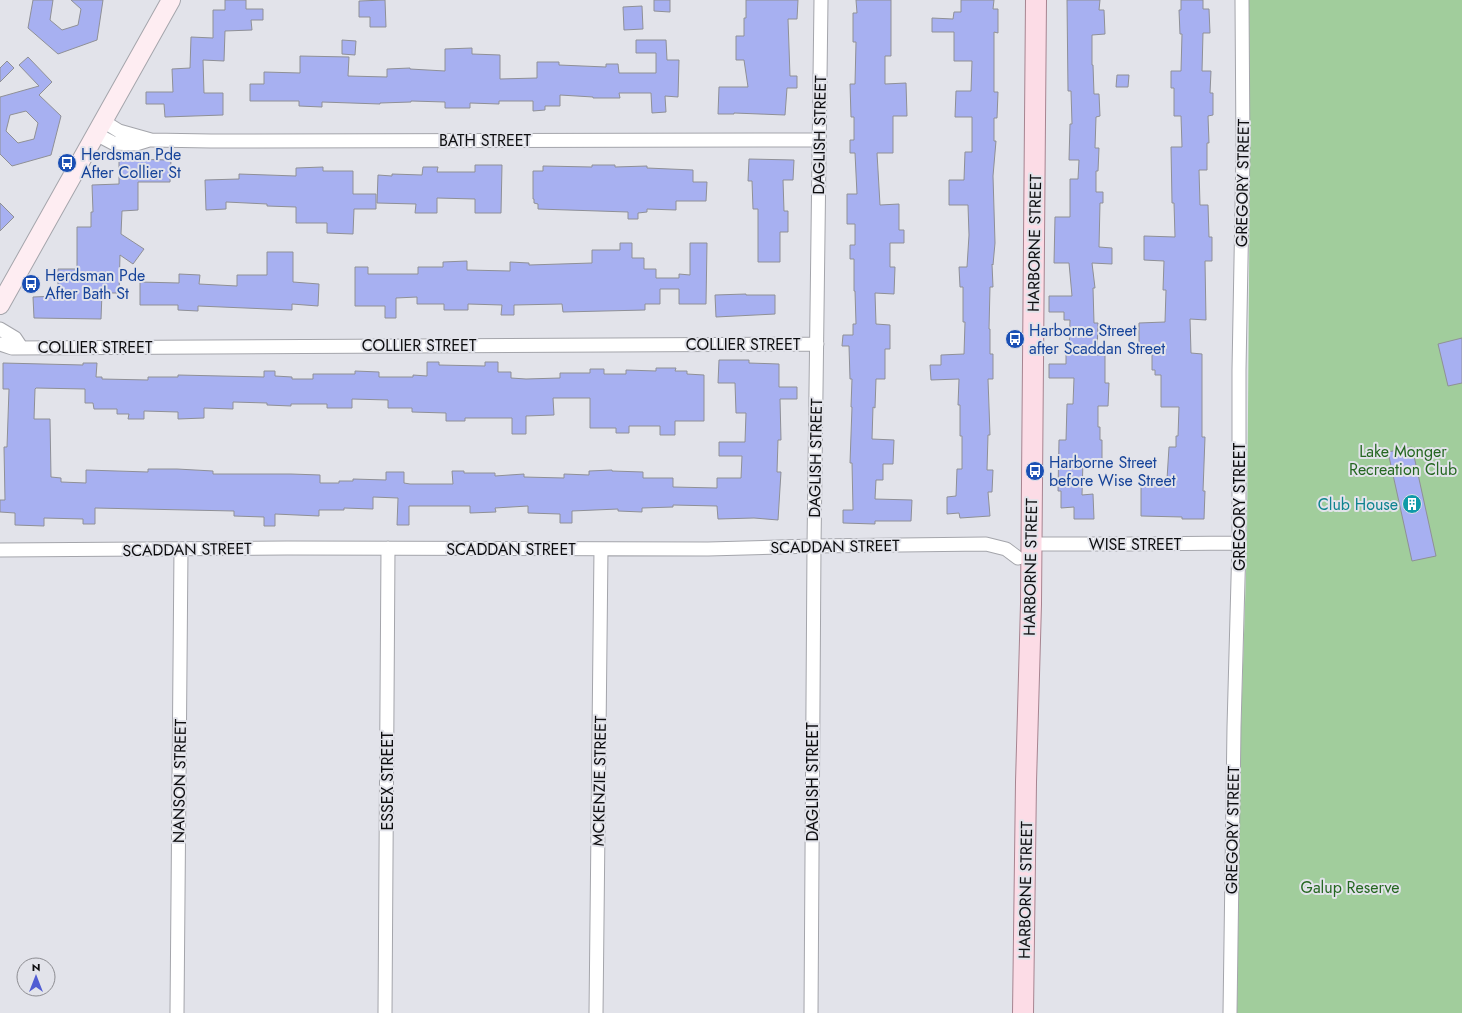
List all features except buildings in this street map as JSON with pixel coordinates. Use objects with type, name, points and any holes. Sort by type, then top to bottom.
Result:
[{"type":"main road","points":[[0,305],[172,0]]},
{"type":"main road","name":"HARBORNE STREET","points":[[1024,0],[1024,551],[1026,782],[1024,1013]]},
{"type":"main road","name":"HARBORNE STREET","points":[[1012,1013],[1019,640],[1024,551],[1036,0]]},
{"type":"street","name":"DAGLISH STREET","points":[[811,1013],[814,546],[821,0]]},
{"type":"street","name":"GREGORY STREET","points":[[1230,1013],[1234,727],[1240,543],[1239,370],[1243,151],[1242,0]]},
{"type":"street","name":"BATH STREET","points":[[100,128],[113,144],[136,144],[151,140],[819,140]]},
{"type":"street","name":"COLLIER STREET","points":[[0,329],[16,338],[21,347]]},
{"type":"street","name":"COLLIER STREET","points":[[0,344],[12,348],[817,344]]},
{"type":"street","name":"WISE STREET","points":[[1024,551],[1128,544],[1240,543]]},
{"type":"street","name":"SCADDAN STREET","points":[[0,550],[388,548],[708,549],[986,544],[1006,549],[1024,551]]},
{"type":"street","name":"ESSEX STREET","points":[[385,1013],[388,548]]},
{"type":"street","name":"NANSON STREET","points":[[176,1013],[182,549]]},
{"type":"street","name":"MCKENZIE STREET","points":[[596,1013],[601,549]]},
{"type":"green space","name":"Galup Reserve","points":[[1249,0],[1462,0],[1462,1013],[1237,1013],[1241,727],[1247,543],[1250,151]]},
{"type":"place","name":"Herdsman Pde After Collier St","points":[[67,163]]},
{"type":"place","name":"Herdsman Pde After Bath St","points":[[31,284]]},
{"type":"place","name":"Harborne Street after Scaddan Street","points":[[1015,339]]},
{"type":"place","name":"Harborne Street before Wise Street","points":[[1035,471]]},
{"type":"place","name":"Club House","points":[[1412,504]]},
{"type":"park label","name":"Lake Monger Recreation Club","points":[[1403,460]]}]
